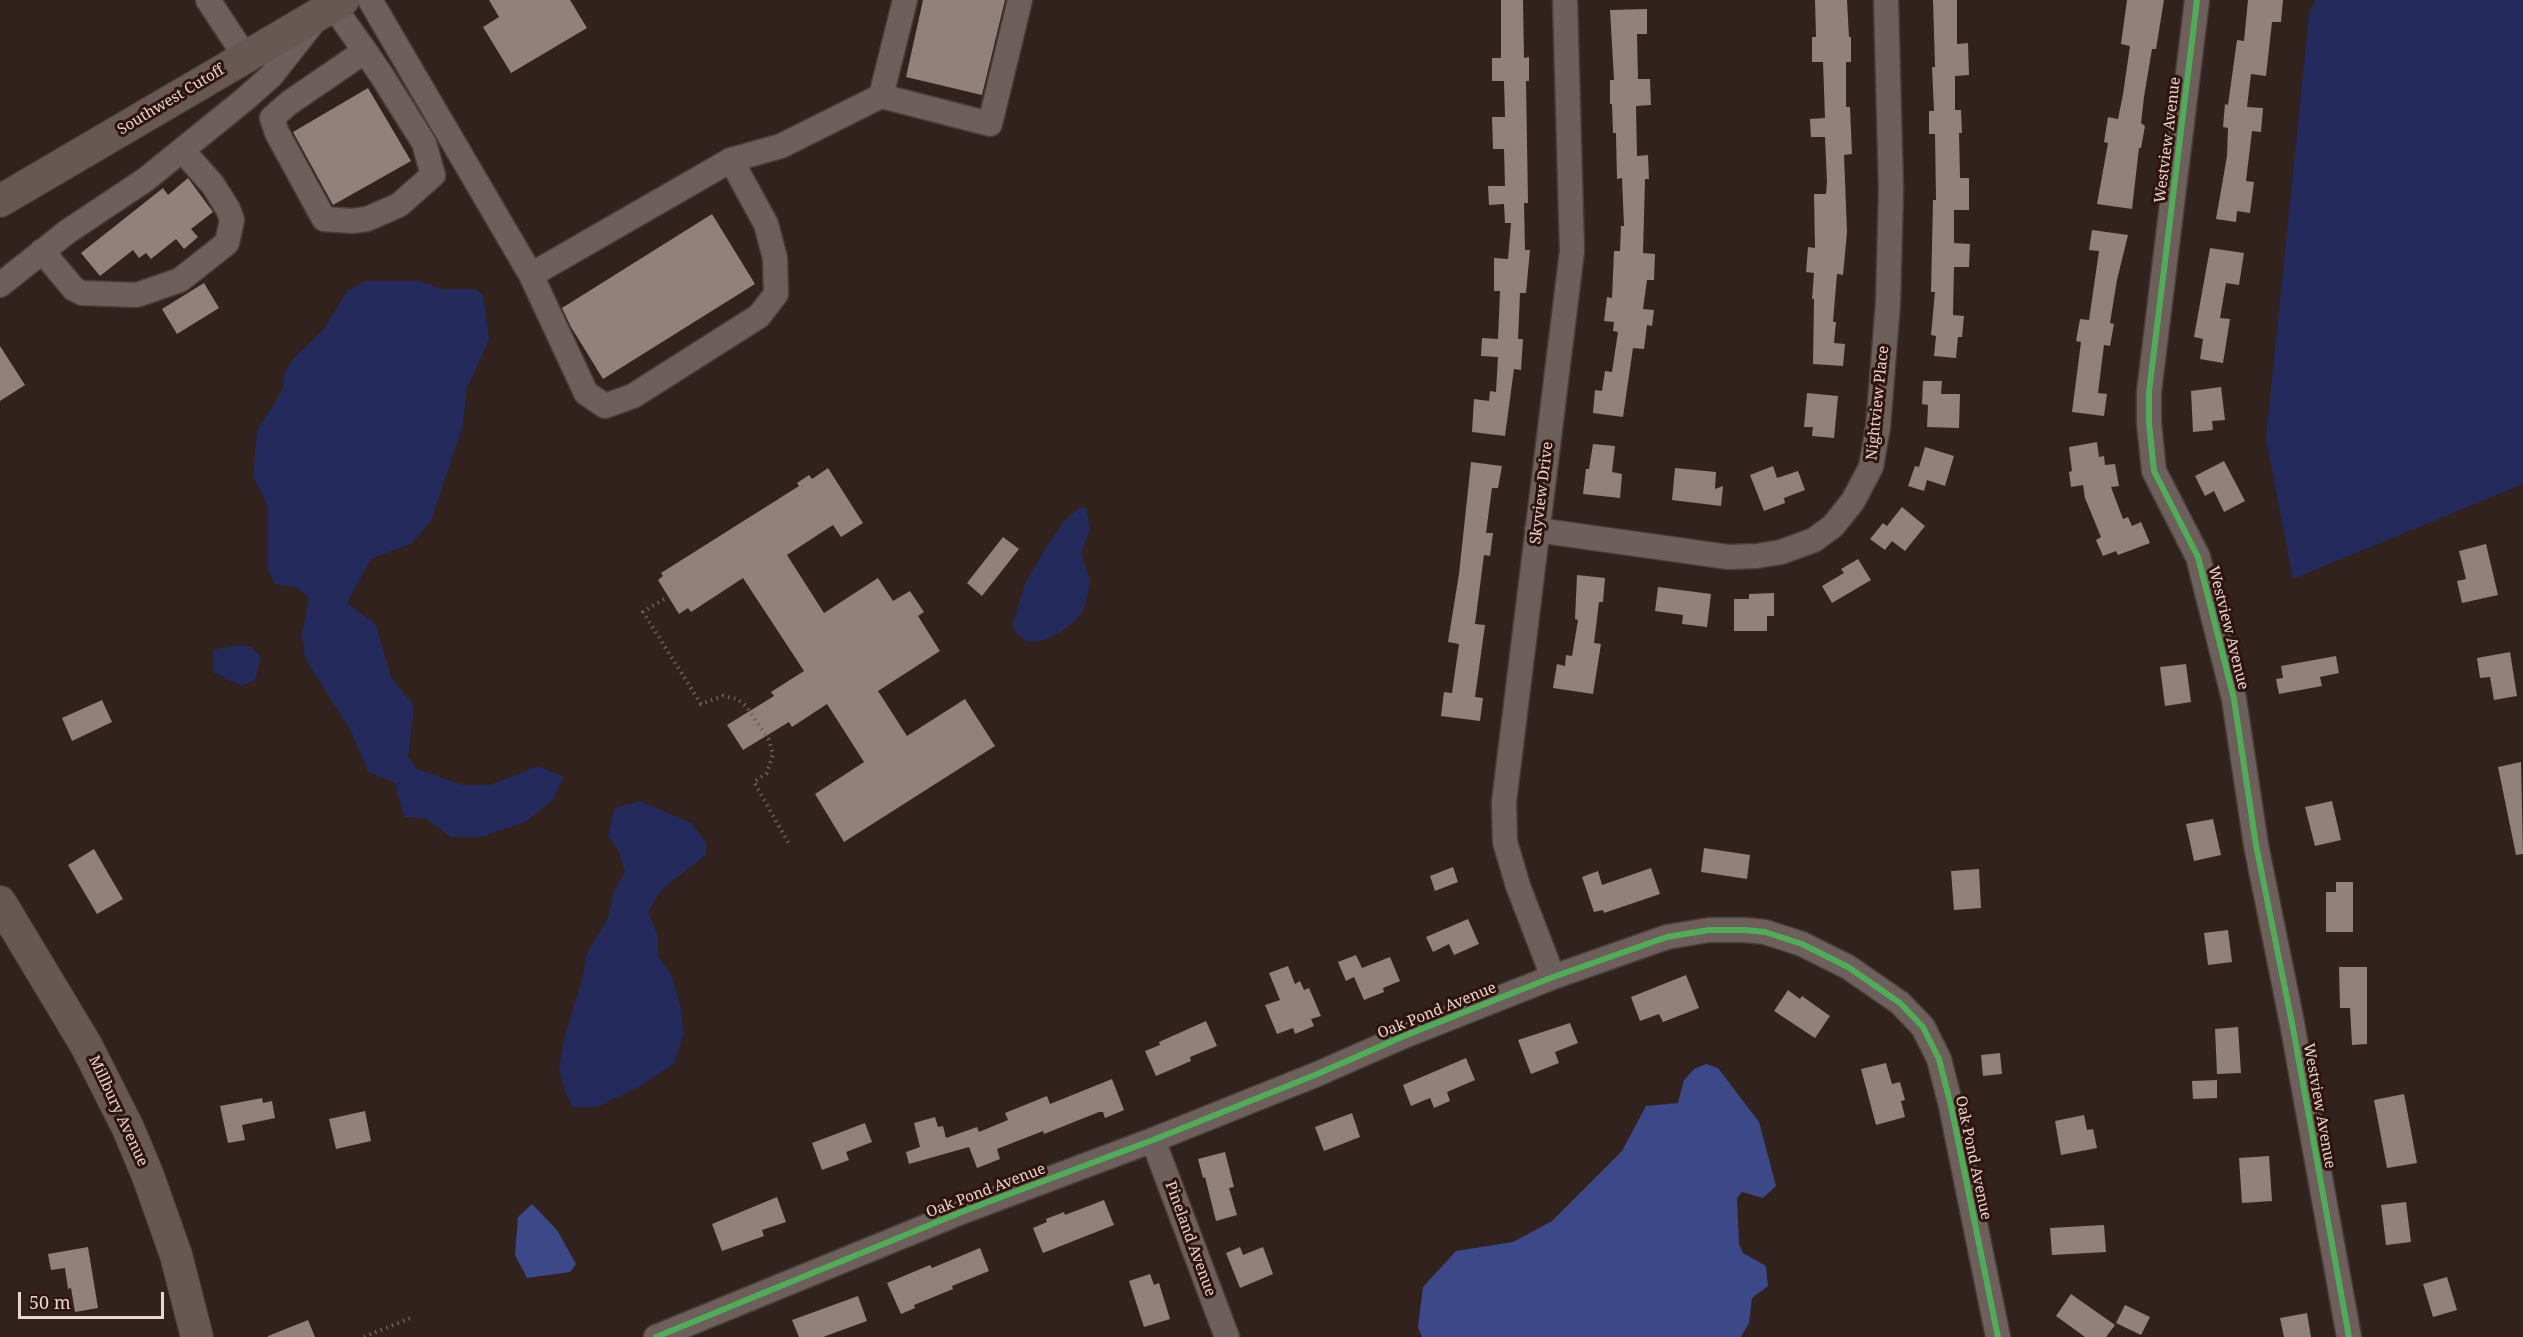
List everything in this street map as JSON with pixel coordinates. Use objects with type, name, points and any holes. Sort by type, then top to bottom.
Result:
[{"type":"main road","name":"Southwest Cutoff","points":[[0,201],[324,7]]},
{"type":"main road","name":"Millbury Avenue","points":[[0,902],[86,1045],[128,1128],[177,1255],[197,1337]]},
{"type":"street","points":[[208,0],[244,56]]},
{"type":"street","points":[[370,0],[531,275],[586,393],[605,406],[633,396],[759,316],[776,294],[776,258],[766,224],[731,160]]},
{"type":"street","points":[[881,96],[905,0]]},
{"type":"street","points":[[531,275],[731,160],[781,146],[881,96],[990,124],[1020,0]]},
{"type":"street","name":"Skyview Drive","points":[[1553,977],[1518,886],[1505,842],[1504,802],[1572,251],[1565,0]]},
{"type":"street","name":"Nightview Place","points":[[1538,530],[1728,557],[1757,556],[1781,552],[1814,540],[1833,526],[1853,501],[1871,467],[1873,457],[1878,427],[1888,303],[1891,190],[1887,0]]},
{"type":"street","name":"Westview Avenue","points":[[2197,0],[2150,392],[2149,423],[2154,471],[2198,557],[2234,699],[2256,845],[2292,1023],[2349,1337]]},
{"type":"street","points":[[0,285],[42,251],[183,151],[271,76],[324,7],[365,51],[424,143],[433,175],[399,205],[368,219],[352,222],[324,219],[277,133],[272,118],[289,103],[365,51]]},
{"type":"street","points":[[42,251],[75,289],[82,293],[136,295],[180,280],[228,243],[232,220],[213,185],[183,151]]},
{"type":"street","name":"Oak Pond Avenue","points":[[656,1337],[964,1211],[1153,1140],[1315,1075],[1404,1036],[1553,977],[1667,937],[1709,930],[1745,930],[1765,932],[1802,945],[1848,966],[1900,1003],[1923,1027],[1939,1059],[1998,1337]]},
{"type":"street","name":"Pineland Avenue","points":[[1153,1140],[1227,1337]]},
{"type":"path","points":[[664,599],[643,612],[701,704],[723,696],[737,699],[746,706],[769,740],[772,754],[767,773],[754,782],[789,843]]},
{"type":"path","points":[[364,1337],[411,1318]]},
{"type":"shaded area","points":[[2315,0],[2523,0],[2523,484],[2293,579],[2266,439],[2309,14]]},
{"type":"shaded area","points":[[365,281],[420,281],[441,289],[475,289],[483,295],[489,339],[466,391],[463,426],[431,521],[412,543],[371,559],[347,603],[376,625],[391,677],[414,706],[408,757],[417,769],[463,785],[490,785],[538,766],[563,777],[554,799],[525,822],[481,837],[451,837],[425,818],[404,817],[395,783],[368,772],[352,733],[305,658],[302,634],[309,598],[296,587],[275,584],[268,570],[268,506],[253,477],[257,431],[283,389],[285,371],[294,358],[324,329],[347,291]]},
{"type":"shaded area","points":[[1086,507],[1090,529],[1081,554],[1090,580],[1085,607],[1076,620],[1059,633],[1045,640],[1029,642],[1016,634],[1013,624],[1025,583],[1065,520],[1079,508]]},
{"type":"shaded area","points":[[239,645],[251,647],[261,657],[255,680],[241,686],[213,672],[213,650]]},
{"type":"shaded area","points":[[640,801],[691,823],[706,842],[706,855],[662,889],[648,912],[658,937],[658,956],[672,976],[684,1032],[675,1063],[642,1085],[597,1107],[573,1107],[566,1094],[559,1071],[564,1038],[583,977],[586,956],[608,918],[614,891],[625,872],[619,851],[608,835],[615,808]]},
{"type":"shaded area","points":[[1706,1064],[1718,1068],[1759,1122],[1776,1186],[1763,1198],[1742,1192],[1737,1198],[1739,1244],[1743,1253],[1766,1266],[1768,1286],[1752,1298],[1749,1323],[1741,1337],[1422,1337],[1418,1327],[1423,1287],[1456,1251],[1513,1242],[1552,1221],[1622,1151],[1646,1106],[1678,1103],[1684,1080],[1694,1069]]},
{"type":"shaded area","points":[[532,1204],[557,1230],[576,1264],[570,1272],[527,1278],[515,1255],[518,1217]]},
{"type":"building","points":[[489,0],[570,0],[587,28],[511,73],[483,27],[499,17]]},
{"type":"building","points":[[923,0],[1005,0],[982,95],[906,77]]},
{"type":"building","points":[[1501,0],[1523,0],[1524,58],[1529,57],[1529,81],[1526,81],[1528,203],[1524,203],[1525,250],[1530,250],[1526,293],[1520,293],[1518,339],[1523,339],[1521,370],[1514,369],[1505,436],[1472,432],[1474,399],[1489,401],[1490,391],[1496,392],[1498,357],[1481,356],[1482,338],[1498,339],[1500,291],[1494,291],[1494,258],[1508,259],[1511,223],[1505,223],[1504,204],[1489,205],[1488,186],[1505,186],[1504,149],[1493,149],[1492,117],[1505,117],[1504,81],[1492,81],[1492,58],[1501,58]]},
{"type":"building","points":[[1815,0],[1847,0],[1849,37],[1851,37],[1851,62],[1846,62],[1846,107],[1850,107],[1852,154],[1844,155],[1847,232],[1843,275],[1837,274],[1833,322],[1836,322],[1834,343],[1845,344],[1843,366],[1813,364],[1814,273],[1806,272],[1808,247],[1815,248],[1814,194],[1826,194],[1827,182],[1825,137],[1811,137],[1810,119],[1825,118],[1823,62],[1812,62],[1812,37],[1816,37]]},
{"type":"building","points":[[1933,0],[1957,0],[1957,44],[1968,43],[1969,75],[1955,76],[1955,110],[1961,110],[1960,178],[1969,178],[1969,210],[1954,210],[1954,243],[1970,244],[1969,267],[1954,267],[1953,315],[1964,316],[1962,337],[1958,337],[1956,358],[1934,356],[1936,336],[1931,335],[1935,292],[1931,292],[1933,200],[1936,200],[1935,134],[1929,134],[1929,111],[1934,111]]},
{"type":"building","points":[[2127,0],[2164,0],[2156,49],[2152,49],[2144,97],[2141,123],[2145,126],[2141,148],[2139,148],[2132,209],[2097,204],[2108,143],[2104,142],[2108,117],[2118,119],[2123,94],[2130,46],[2121,44]]},
{"type":"building","points":[[2248,0],[2283,0],[2281,22],[2272,22],[2266,76],[2251,74],[2247,107],[2263,108],[2261,132],[2252,131],[2246,181],[2254,182],[2250,213],[2237,211],[2236,222],[2216,219],[2227,156],[2228,128],[2223,127],[2225,104],[2228,105],[2237,40],[2244,41]]},
{"type":"building","points":[[1647,9],[1647,34],[1637,34],[1638,79],[1650,79],[1651,105],[1636,106],[1637,156],[1648,155],[1649,179],[1645,179],[1643,253],[1655,254],[1654,280],[1647,280],[1643,309],[1654,310],[1652,326],[1647,325],[1644,349],[1633,348],[1623,417],[1593,413],[1595,390],[1602,391],[1605,371],[1612,372],[1618,332],[1613,331],[1614,322],[1604,321],[1607,297],[1612,298],[1614,251],[1620,251],[1621,226],[1624,226],[1622,178],[1617,179],[1616,133],[1613,133],[1612,104],[1610,104],[1610,80],[1614,80],[1610,10]]},
{"type":"building","points":[[368,88],[411,161],[333,205],[293,132]]},
{"type":"building","points":[[188,178],[213,212],[191,229],[198,237],[184,249],[176,239],[151,259],[146,253],[139,258],[133,250],[100,276],[81,253],[163,188],[168,195]]},
{"type":"building","points":[[712,214],[755,284],[603,379],[562,308]]},
{"type":"building","points":[[2092,230],[2128,235],[2110,323],[2114,324],[2110,346],[2104,345],[2098,393],[2107,394],[2104,416],[2072,412],[2081,342],[2076,341],[2080,319],[2089,320],[2099,251],[2089,250]]},
{"type":"building","points":[[2210,248],[2244,253],[2239,285],[2226,283],[2220,318],[2230,319],[2223,363],[2200,359],[2203,339],[2194,337]]},
{"type":"building","points":[[204,283],[219,308],[177,334],[162,309]]},
{"type":"building","points":[[0,346],[25,385],[0,401]]},
{"type":"building","points":[[1923,381],[1942,381],[1941,394],[1960,394],[1959,428],[1927,427],[1928,405],[1922,404]]},
{"type":"building","points":[[2221,387],[2225,420],[2212,421],[2213,430],[2193,432],[2191,391]]},
{"type":"building","points":[[1807,393],[1838,396],[1834,438],[1812,436],[1813,427],[1804,427]]},
{"type":"building","points":[[2097,442],[2099,457],[2104,456],[2105,465],[2115,464],[2119,486],[2111,487],[2123,519],[2128,517],[2132,526],[2141,522],[2150,543],[2118,555],[2116,551],[2103,556],[2096,540],[2101,537],[2085,498],[2083,485],[2071,487],[2069,447]]},
{"type":"building","points":[[1593,444],[1615,446],[1612,472],[1622,474],[1620,498],[1583,494],[1586,469],[1589,469]]},
{"type":"building","points":[[1925,447],[1954,456],[1945,486],[1927,480],[1924,491],[1908,486],[1915,466],[1919,467]]},
{"type":"building","points":[[2224,461],[2245,501],[2224,512],[2214,491],[2205,496],[2195,476]]},
{"type":"building","points":[[1471,462],[1502,466],[1498,488],[1492,488],[1486,533],[1493,533],[1490,556],[1484,555],[1475,624],[1485,625],[1475,697],[1483,698],[1480,721],[1441,716],[1444,692],[1452,693],[1459,644],[1448,642],[1459,574]]},
{"type":"building","points":[[1773,466],[1777,478],[1798,471],[1805,490],[1784,498],[1785,503],[1764,511],[1750,475]]},
{"type":"building","points":[[828,468],[863,523],[841,537],[833,525],[787,555],[824,613],[878,578],[893,601],[910,591],[924,612],[918,616],[940,651],[878,691],[907,736],[965,699],[995,746],[844,842],[815,794],[864,762],[827,704],[792,727],[789,722],[743,750],[727,725],[774,696],[771,692],[804,671],[743,578],[691,612],[688,608],[679,614],[658,580],[663,576],[661,573],[799,486],[797,483],[809,475],[812,479]]},
{"type":"building","points":[[1675,468],[1716,472],[1715,489],[1723,486],[1721,506],[1672,500]]},
{"type":"building","points":[[1902,507],[1925,526],[1905,551],[1892,541],[1885,550],[1870,539],[1883,523],[1887,526]]},
{"type":"building","points":[[1003,537],[1019,549],[982,596],[967,583]]},
{"type":"building","points":[[2486,544],[2498,595],[2462,603],[2457,581],[2466,579],[2459,551]]},
{"type":"building","points":[[1858,559],[1871,580],[1832,603],[1822,586],[1844,573],[1841,569]]},
{"type":"building","points":[[1577,575],[1605,578],[1603,602],[1599,602],[1594,643],[1601,644],[1593,694],[1553,688],[1557,664],[1565,666],[1566,655],[1572,656],[1578,620],[1575,619]]},
{"type":"building","points":[[1658,587],[1711,594],[1707,627],[1682,624],[1683,615],[1655,611]]},
{"type":"building","points":[[1774,593],[1774,616],[1767,616],[1767,631],[1734,631],[1734,599],[1749,599],[1749,594]]},
{"type":"building","points":[[2510,652],[2517,696],[2494,700],[2490,677],[2480,678],[2477,658]]},
{"type":"building","points":[[2336,656],[2339,673],[2320,677],[2322,686],[2279,694],[2276,679],[2283,678],[2281,666]]},
{"type":"building","points":[[2186,664],[2191,702],[2165,706],[2160,667]]},
{"type":"building","points":[[102,700],[112,722],[72,741],[62,718]]},
{"type":"building","points":[[2521,762],[2523,854],[2516,855],[2498,767]]},
{"type":"building","points":[[2332,801],[2341,840],[2315,846],[2305,807]]},
{"type":"building","points":[[2213,819],[2221,855],[2194,861],[2186,824]]},
{"type":"building","points":[[1704,848],[1750,855],[1747,879],[1701,872]]},
{"type":"building","points":[[94,849],[123,899],[97,914],[68,865]]},
{"type":"building","points":[[1453,867],[1458,882],[1435,891],[1430,876]]},
{"type":"building","points":[[1651,868],[1660,894],[1604,913],[1603,910],[1594,912],[1582,877],[1598,871],[1602,885]]},
{"type":"building","points":[[1979,869],[1981,908],[1954,910],[1951,871]]},
{"type":"building","points":[[2336,882],[2353,882],[2353,932],[2326,932],[2326,892],[2336,892]]},
{"type":"building","points":[[1468,919],[1479,944],[1454,955],[1449,944],[1433,952],[1426,937]]},
{"type":"building","points":[[2228,930],[2232,962],[2208,965],[2204,933]]},
{"type":"building","points":[[1356,955],[1362,968],[1390,957],[1400,981],[1383,988],[1384,992],[1364,1000],[1354,977],[1346,981],[1338,962]]},
{"type":"building","points":[[1288,966],[1295,984],[1300,981],[1304,990],[1309,988],[1321,1016],[1311,1019],[1314,1026],[1295,1034],[1293,1028],[1277,1034],[1265,1005],[1280,1000],[1269,973]]},
{"type":"building","points":[[2339,967],[2367,967],[2367,1044],[2352,1045],[2350,1008],[2340,1008]]},
{"type":"building","points":[[1686,975],[1699,1008],[1663,1022],[1659,1014],[1640,1021],[1631,997]]},
{"type":"building","points":[[1788,990],[1800,999],[1802,996],[1830,1016],[1815,1038],[1774,1011]]},
{"type":"building","points":[[1206,1021],[1217,1046],[1190,1057],[1191,1061],[1156,1076],[1145,1051],[1160,1045],[1159,1042]]},
{"type":"building","points":[[1570,1023],[1578,1043],[1555,1052],[1559,1063],[1531,1074],[1518,1040]]},
{"type":"building","points":[[2238,1027],[2241,1073],[2217,1074],[2215,1029]]},
{"type":"building","points":[[2000,1053],[2002,1074],[1983,1076],[1981,1055]]},
{"type":"building","points":[[1466,1058],[1475,1080],[1447,1092],[1450,1101],[1434,1108],[1430,1098],[1411,1106],[1403,1085]]},
{"type":"building","points":[[1886,1063],[1892,1084],[1900,1082],[1905,1100],[1901,1101],[1905,1117],[1876,1125],[1861,1069]]},
{"type":"building","points":[[1112,1079],[1124,1110],[1105,1118],[1103,1112],[1099,1112],[1044,1134],[1043,1131],[997,1149],[1000,1159],[977,1168],[969,1147],[909,1164],[906,1152],[920,1147],[914,1123],[935,1117],[938,1127],[943,1126],[946,1138],[977,1127],[979,1132],[1008,1120],[1005,1113],[1047,1096],[1050,1104]]},
{"type":"building","points":[[2217,1080],[2217,1098],[2193,1099],[2192,1081]]},
{"type":"building","points":[[2404,1094],[2417,1163],[2387,1168],[2374,1100]]},
{"type":"building","points":[[262,1098],[263,1103],[272,1101],[275,1118],[242,1125],[245,1140],[228,1143],[220,1106]]},
{"type":"building","points":[[365,1111],[371,1141],[336,1149],[329,1119]]},
{"type":"building","points":[[1352,1113],[1360,1137],[1324,1151],[1315,1127]]},
{"type":"building","points":[[2084,1115],[2087,1130],[2093,1129],[2097,1148],[2061,1155],[2055,1121]]},
{"type":"building","points":[[865,1123],[872,1142],[846,1152],[849,1160],[822,1170],[812,1143]]},
{"type":"building","points":[[1225,1152],[1234,1187],[1229,1188],[1237,1215],[1216,1221],[1198,1159]]},
{"type":"building","points":[[2269,1156],[2272,1201],[2242,1203],[2239,1158]]},
{"type":"building","points":[[777,1197],[786,1222],[762,1230],[764,1236],[722,1251],[712,1224]]},
{"type":"building","points":[[1104,1200],[1114,1225],[1043,1253],[1033,1228],[1047,1222],[1046,1219],[1064,1212],[1065,1215]]},
{"type":"building","points":[[2406,1202],[2411,1242],[2386,1245],[2381,1205]]},
{"type":"building","points":[[2104,1225],[2106,1252],[2052,1255],[2050,1228]]},
{"type":"building","points":[[88,1247],[98,1308],[75,1312],[65,1268],[51,1270],[48,1254]]},
{"type":"building","points":[[1240,1247],[1243,1255],[1263,1247],[1273,1274],[1240,1288],[1226,1253]]},
{"type":"building","points":[[980,1248],[989,1271],[952,1286],[953,1289],[914,1305],[915,1308],[901,1314],[887,1283],[930,1265],[932,1268]]},
{"type":"building","points":[[1150,1274],[1154,1285],[1159,1283],[1170,1319],[1144,1327],[1129,1281]]},
{"type":"building","points":[[2447,1277],[2457,1310],[2433,1317],[2423,1284]]},
{"type":"building","points":[[2071,1294],[2115,1325],[2106,1337],[2085,1337],[2056,1316]]},
{"type":"building","points":[[858,1296],[867,1321],[823,1337],[799,1337],[792,1320]]},
{"type":"building","points":[[2125,1305],[2150,1317],[2141,1335],[2116,1323]]},
{"type":"building","points":[[2307,1313],[2311,1337],[2284,1337],[2280,1318]]},
{"type":"building","points":[[308,1320],[315,1337],[268,1337],[268,1336]]},
{"type":"cycle path","points":[[2197,0],[2149,392],[2149,423],[2154,471],[2198,557],[2234,699],[2256,845],[2292,1023],[2349,1337]]},
{"type":"cycle path","points":[[656,1337],[964,1211],[1153,1140],[1315,1075],[1404,1036],[1553,977],[1667,937],[1709,930],[1765,932],[1802,944],[1848,967],[1900,1003],[1923,1027],[1939,1059],[1951,1106],[1998,1337]]}]
